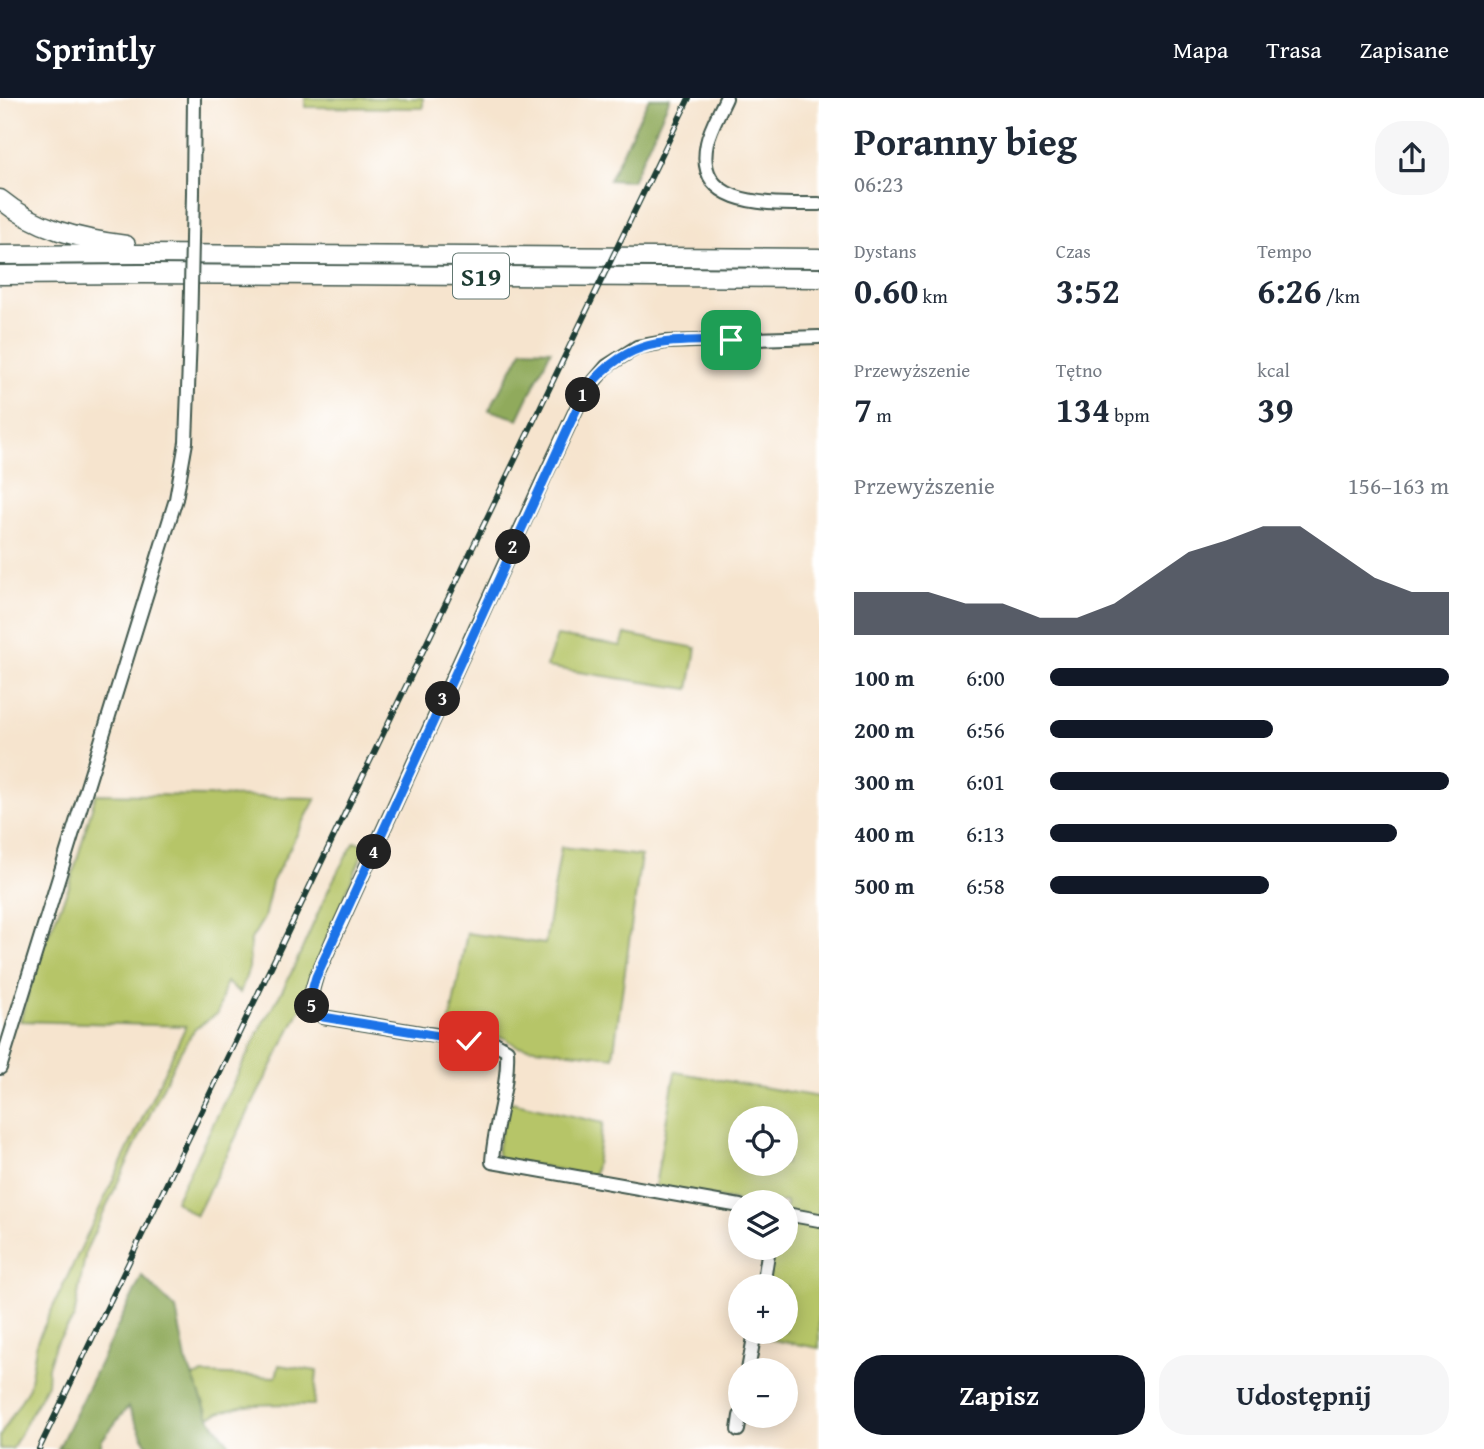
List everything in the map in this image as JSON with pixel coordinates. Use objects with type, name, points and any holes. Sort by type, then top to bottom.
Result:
[{"type":"highway","points":[[0,198],[24,216],[70,235],[189,254]]},
{"type":"highway","name":"S19","points":[[0,255],[819,258]]},
{"type":"highway","name":"S19","points":[[0,275],[819,278]]},
{"type":"street","points":[[0,1068],[176,499],[186,442],[194,98]]},
{"type":"street","points":[[726,98],[707,141],[705,163],[720,189],[732,197],[755,202],[819,204]]},
{"type":"street","points":[[728,1204],[492,1162],[494,1135],[508,1066],[507,1049],[495,1043],[421,1034],[323,1017],[313,1007],[310,996],[316,977],[545,476],[584,393],[594,380],[607,366],[638,347],[665,342],[819,337]]},
{"type":"street","points":[[798,1216],[819,1220]]},
{"type":"green space","points":[[305,98],[423,98],[423,108],[305,107]]},
{"type":"green space","points":[[649,98],[670,98],[632,181],[609,180]]},
{"type":"green space","points":[[523,349],[551,350],[518,419],[489,410]]},
{"type":"green space","points":[[625,634],[696,648],[689,689],[546,667],[557,636],[621,646]]},
{"type":"green space","points":[[96,794],[316,798],[272,882],[264,918],[250,941],[249,968],[240,993],[226,982],[218,1013],[195,1029],[176,1059],[86,1250],[74,1318],[55,1345],[48,1367],[47,1384],[12,1449],[0,1449],[0,1436],[29,1387],[37,1341],[186,1026],[20,1021],[40,953],[69,887]]},
{"type":"green space","points":[[355,842],[364,844],[360,860],[323,947],[304,1002],[196,1216],[175,1201],[264,1021],[289,977],[342,863]]},
{"type":"green space","points":[[561,847],[641,856],[613,1057],[517,1046],[505,1038],[448,1031],[467,933],[545,944]]},
{"type":"green space","points":[[675,1072],[819,1097],[819,1217],[798,1213],[798,1190],[728,1190],[728,1199],[655,1186]]},
{"type":"green space","points":[[507,1101],[603,1123],[594,1176],[500,1159],[497,1151]]},
{"type":"green space","points":[[798,1225],[819,1228],[819,1348],[796,1344],[798,1274],[767,1274],[770,1260],[798,1260]]},
{"type":"green space","points":[[142,1276],[176,1309],[186,1360],[209,1417],[233,1449],[168,1449],[147,1445],[128,1407],[102,1440],[100,1449],[58,1449]]},
{"type":"green space","points":[[279,1365],[317,1371],[314,1405],[248,1406],[209,1417],[193,1377],[203,1374],[276,1377]]},
{"type":"railway","points":[[39,1449],[689,98]]},
{"type":"route","points":[[469,1041],[323,1017],[313,1007],[310,996],[316,977],[584,393],[607,366],[638,347],[665,342],[731,340]]}]
